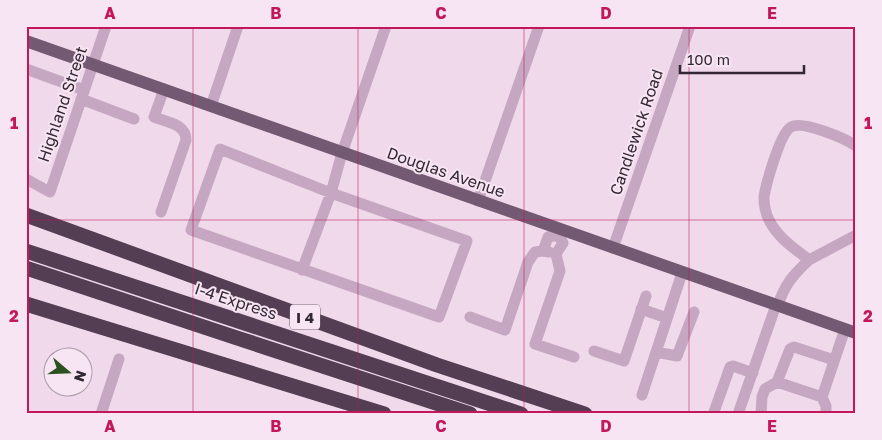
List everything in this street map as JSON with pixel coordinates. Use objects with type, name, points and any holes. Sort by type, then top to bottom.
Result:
[{"type":"highway","name":"I 4","points":[[26,216],[428,361],[585,414]]},
{"type":"highway","name":"I-4 Express","points":[[26,251],[521,414]]},
{"type":"highway","points":[[26,268],[470,414]]},
{"type":"highway","points":[[26,304],[384,414]]},
{"type":"main road","name":"Douglas Avenue","points":[[26,41],[478,201],[559,232],[613,248],[850,331]]},
{"type":"street","name":"Highland Street","points":[[26,179],[50,192],[106,26]]},
{"type":"street","points":[[211,106],[238,26]]},
{"type":"street","points":[[302,270],[331,193],[342,153],[386,26]]},
{"type":"street","points":[[478,201],[539,26]]},
{"type":"street","name":"Candlewick Road","points":[[613,248],[690,26]]},
{"type":"street","points":[[26,69],[134,119]]},
{"type":"street","points":[[161,212],[186,140],[186,133],[181,128],[154,117],[164,90]]},
{"type":"street","points":[[809,260],[779,236],[768,218],[764,200],[771,168],[784,136],[791,127],[800,125],[848,140],[856,146]]},
{"type":"street","points":[[220,149],[331,193],[467,241],[439,317],[191,230],[220,149]]},
{"type":"street","points":[[543,251],[548,237],[559,232],[562,243],[556,254],[560,271],[535,344],[574,356]]},
{"type":"street","points":[[738,414],[785,287],[795,272],[809,260],[856,235]]},
{"type":"street","points":[[470,317],[505,330],[528,262],[535,252],[543,251],[556,254]]},
{"type":"street","points":[[642,395],[682,273]]},
{"type":"street","points":[[594,350],[624,361],[646,296]]},
{"type":"street","points":[[642,309],[667,318]]},
{"type":"street","points":[[656,352],[677,356],[694,312]]},
{"type":"street","points":[[826,414],[826,406],[822,397],[834,360],[850,331]]},
{"type":"street","points":[[761,414],[762,397],[765,389],[777,382],[789,352],[794,347],[834,360]]},
{"type":"street","points":[[101,414],[120,359]]},
{"type":"street","points":[[714,412],[730,367],[734,366],[753,373]]},
{"type":"street","points":[[777,382],[822,397]]}]
